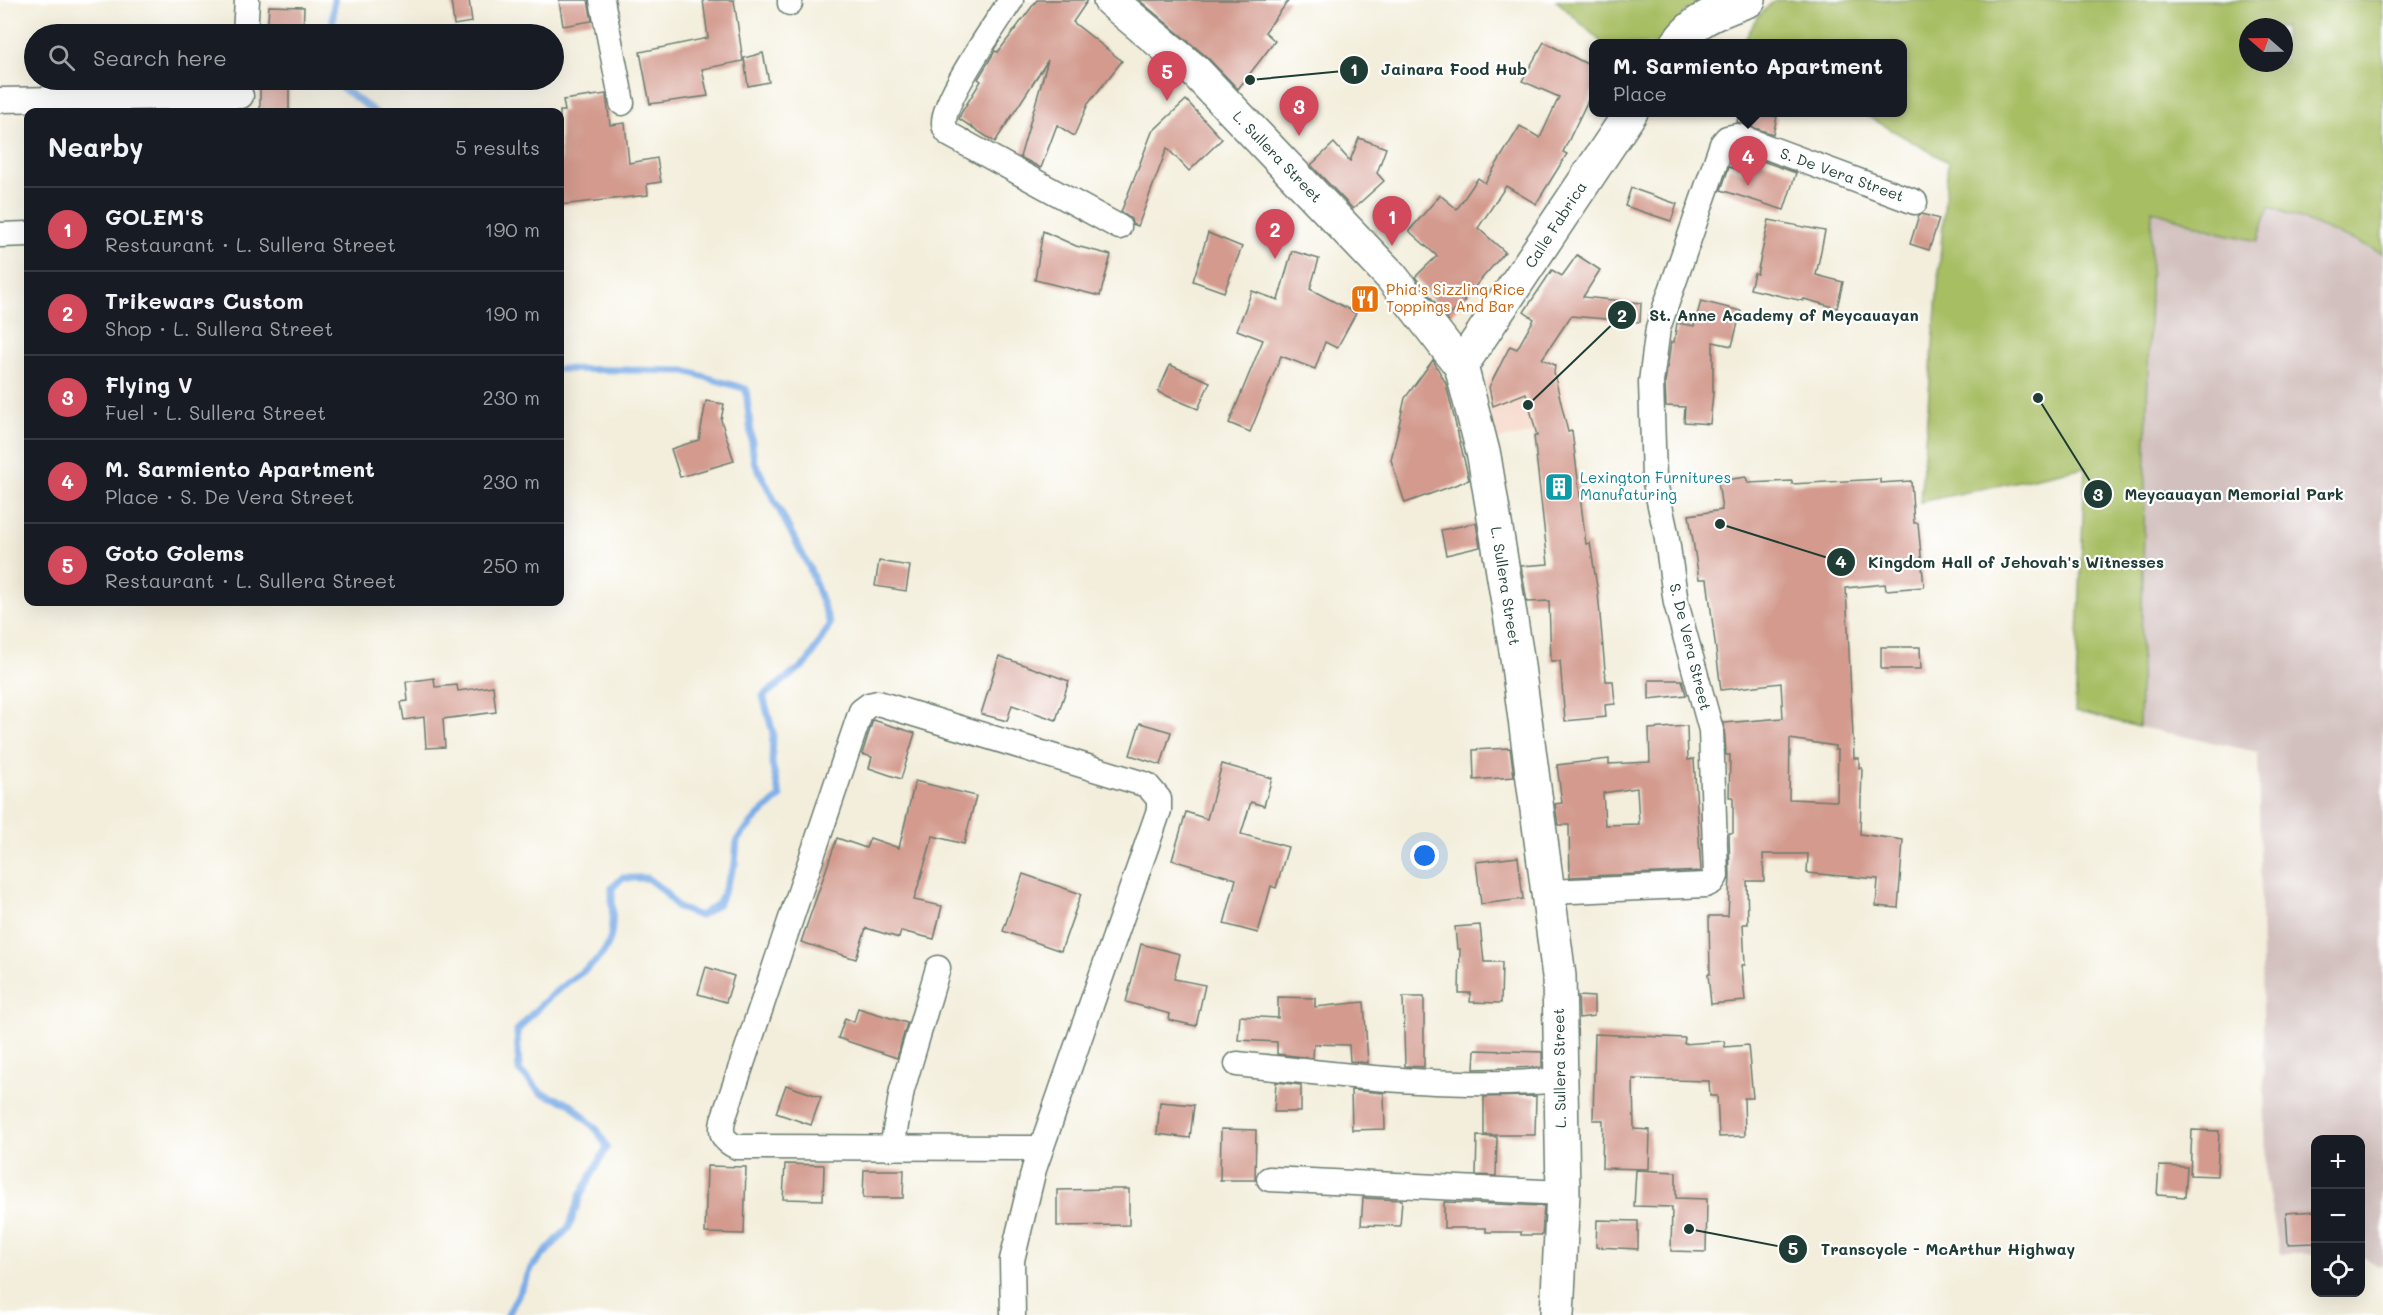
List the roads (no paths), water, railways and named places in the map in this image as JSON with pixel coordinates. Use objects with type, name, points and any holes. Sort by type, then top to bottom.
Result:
[{"type":"street","points":[[246,24],[247,0]]},
{"type":"street","points":[[602,0],[622,103]]},
{"type":"street","points":[[1011,0],[960,81],[944,122],[946,129],[950,135],[1119,227]]},
{"type":"street","name":"L. Sullera Street","points":[[1110,0],[1195,71],[1390,276],[1461,366],[1486,467],[1516,651],[1550,892],[1559,976],[1559,1080],[1563,1193],[1557,1315]]},
{"type":"street","points":[[1681,39],[1688,29],[1703,18],[1749,0]]},
{"type":"street","points":[[0,100],[241,96]]},
{"type":"street","name":"Calle Fabrica","points":[[1461,366],[1628,117]]},
{"type":"street","name":"S. De Vera Street","points":[[1550,892],[1706,885],[1716,876],[1711,730],[1676,603],[1666,533],[1654,478],[1651,382],[1658,328],[1722,144],[1727,138],[1737,136],[1915,202]]},
{"type":"street","points":[[0,235],[24,234]]},
{"type":"street","points":[[1013,1315],[1012,1260],[1023,1209],[1041,1148],[1159,810],[1159,799],[1147,785],[878,704],[868,705],[861,711],[721,1129],[723,1137],[728,1143],[737,1147],[1041,1148]]},
{"type":"street","points":[[892,1148],[902,1090],[938,968]]},
{"type":"street","points":[[1237,1064],[1377,1078],[1517,1084],[1559,1080]]},
{"type":"street","points":[[1269,1179],[1563,1193]]},
{"type":"waterway","points":[[333,24],[334,0]]},
{"type":"waterway","points":[[345,90],[370,108]]},
{"type":"waterway","points":[[508,1315],[532,1267],[569,1227],[581,1194],[607,1147],[598,1131],[571,1104],[541,1093],[519,1070],[517,1031],[545,1001],[603,954],[611,933],[612,888],[622,878],[647,878],[664,891],[678,908],[700,916],[719,903],[735,864],[737,840],[758,816],[780,797],[772,764],[773,733],[763,696],[807,663],[830,624],[810,569],[754,461],[746,389],[685,371],[564,369]]},
{"type":"place","name":"Jainara Food Hub","points":[[1250,80]]},
{"type":"place","name":"Goto Golems","points":[[1167,101]]},
{"type":"place","name":"Flying V","points":[[1299,136]]},
{"type":"place","name":"M. Sarmiento Apartment","points":[[1748,186]]},
{"type":"place","name":"GOLEM'S","points":[[1392,246]]},
{"type":"place","name":"Trikewars Custom","points":[[1275,259]]},
{"type":"place","name":"Phia's Sizzling Rice Toppings And Bar","points":[[1365,299]]},
{"type":"place","name":"Meycauayan Memorial Park","points":[[2038,398]]},
{"type":"place","name":"St. Anne Academy of Meycauayan","points":[[1528,405]]},
{"type":"place","name":"Lexington Furnitures Manufaturing","points":[[1559,487]]},
{"type":"place","name":"Kingdom Hall of Jehovah's Witnesses","points":[[1720,524]]},
{"type":"place","name":"Transcycle - McArthur Highway","points":[[1689,1229]]}]
